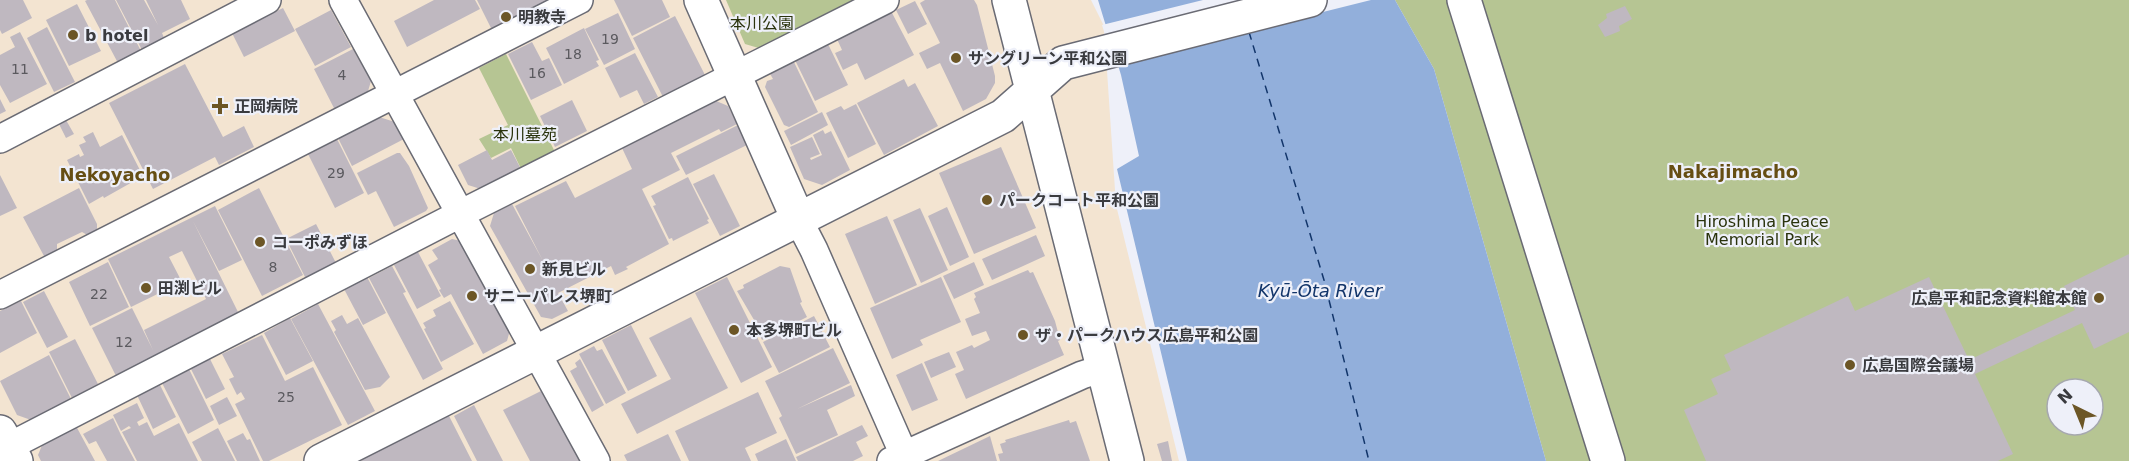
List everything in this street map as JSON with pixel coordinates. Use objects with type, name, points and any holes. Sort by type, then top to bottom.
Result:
[{"type":"street","points":[[0,139],[267,0]]},
{"type":"street","points":[[344,0],[596,461]]},
{"type":"street","points":[[0,295],[579,0]]},
{"type":"street","points":[[701,0],[813,250],[897,458],[1082,375],[1104,368]]},
{"type":"street","points":[[8,447],[460,213],[885,0]]},
{"type":"street","points":[[1010,0],[1127,461]]},
{"type":"street","points":[[321,461],[1002,116],[1063,63],[1310,0]]},
{"type":"street","points":[[1464,0],[1608,461]]},
{"type":"shaded area","points":[[0,0],[1091,0],[1104,26],[1116,205],[1179,461],[0,461]]},
{"type":"green space","name":"本川公園","points":[[726,0],[857,0],[762,49],[745,44]]},
{"type":"green space","name":"Hiroshima Peace Memorial Park","points":[[1395,0],[2129,0],[2129,461],[1546,461],[1434,69]]},
{"type":"green space","name":"本川墓苑","points":[[506,54],[556,154],[522,171],[511,148],[491,158],[479,139],[508,125],[479,68]]},
{"type":"water","name":"Kyū-Ōta River","points":[[1098,0],[1395,0],[1434,69],[1546,461],[1187,461],[1117,169],[1139,156],[1121,75]]},
{"type":"pier","points":[[1203,0],[1371,0],[1114,64],[1102,25]]},
{"type":"building","points":[[0,0],[23,0],[32,18],[2,34]]},
{"type":"building","points":[[115,0],[141,51],[118,63],[85,1]]},
{"type":"building","points":[[116,0],[144,0],[158,25],[146,0],[181,0],[190,19],[162,33],[165,40],[143,52]]},
{"type":"building","points":[[434,0],[475,0],[480,9],[407,47],[394,21]]},
{"type":"building","name":"明教寺","points":[[477,0],[557,0],[493,32]]},
{"type":"building","points":[[614,0],[662,0],[670,17],[632,36]]},
{"type":"building","name":"サングリーン平和公園","points":[[925,0],[974,0],[977,5],[995,83],[986,99],[963,111],[940,63],[927,69],[919,53],[940,43],[920,3]]},
{"type":"building","points":[[915,1],[927,24],[908,34],[896,10]]},
{"type":"building","points":[[77,4],[101,51],[69,66],[46,20]]},
{"type":"building","points":[[1625,6],[1632,19],[1619,26],[1620,31],[1605,37],[1598,25],[1607,18],[1606,14]]},
{"type":"building","points":[[283,8],[295,31],[244,57],[232,33]]},
{"type":"building","points":[[331,10],[351,47],[315,66],[295,29]]},
{"type":"building","points":[[891,11],[914,55],[865,80],[857,63],[843,70],[835,53],[842,50],[837,39]]},
{"type":"building","points":[[618,13],[635,49],[604,65],[585,29]]},
{"type":"building","points":[[675,16],[705,75],[663,97],[633,38]]},
{"type":"building","points":[[47,27],[75,82],[54,92],[27,38]]},
{"type":"building","points":[[584,28],[599,60],[596,61],[599,66],[564,84],[546,48]]},
{"type":"building","points":[[20,32],[47,84],[10,103],[0,85],[0,55],[15,47],[10,37]]},
{"type":"building","points":[[532,42],[542,61],[549,58],[562,85],[531,100],[508,54]]},
{"type":"building","points":[[828,44],[848,85],[815,101],[795,60]]},
{"type":"building","points":[[353,49],[371,81],[366,98],[336,112],[314,69]]},
{"type":"building","points":[[635,53],[658,97],[644,104],[637,90],[620,98],[605,68]]},
{"type":"building","points":[[793,60],[818,112],[789,127],[784,125],[765,87],[767,81],[773,79],[769,72]]},
{"type":"building","points":[[185,64],[223,137],[244,126],[254,147],[219,165],[215,157],[153,189],[109,103]]},
{"type":"building","points":[[904,79],[908,87],[915,83],[938,126],[884,155],[857,103]]},
{"type":"building","points":[[0,99],[6,111],[0,114]]},
{"type":"building","points":[[572,100],[587,131],[555,147],[540,116]]},
{"type":"building","points":[[714,100],[728,106],[737,124],[721,132],[719,129],[671,153],[680,170],[642,189],[669,244],[615,275],[611,266],[558,293],[568,311],[552,319],[541,317],[490,226],[494,213],[512,204],[543,261],[515,206],[566,181],[575,198],[632,169],[622,148]]},
{"type":"building","points":[[856,104],[876,144],[848,158],[826,113],[841,106],[844,110]]},
{"type":"building","points":[[822,112],[828,125],[791,145],[784,131]]},
{"type":"building","points":[[379,117],[395,122],[404,139],[352,166],[338,138]]},
{"type":"building","points":[[66,120],[74,134],[66,138],[59,124]]},
{"type":"building","points":[[738,125],[747,145],[686,175],[676,156]]},
{"type":"building","points":[[823,130],[825,134],[831,131],[850,170],[822,185],[804,179],[790,147],[812,137],[820,154],[810,158],[811,160],[822,155],[813,135]]},
{"type":"building","points":[[93,132],[100,147],[122,135],[143,176],[89,204],[67,160],[79,154],[80,157],[84,155],[79,145],[86,142],[83,137]]},
{"type":"building","points":[[337,139],[364,193],[335,208],[308,154]]},
{"type":"building","name":"パークコート平和公園","points":[[1001,147],[1036,228],[974,254],[939,173]]},
{"type":"building","points":[[487,150],[492,160],[511,150],[522,171],[484,190],[468,185],[458,165]]},
{"type":"building","points":[[400,153],[409,166],[428,208],[394,227],[376,191],[368,195],[357,173]]},
{"type":"building","points":[[714,174],[740,226],[720,236],[693,184]]},
{"type":"building","points":[[0,175],[17,208],[0,216]]},
{"type":"building","points":[[688,177],[709,223],[673,241],[672,238],[669,239],[653,206],[656,205],[651,196]]},
{"type":"building","points":[[79,188],[97,224],[97,232],[89,236],[82,232],[57,244],[57,253],[49,257],[44,256],[23,217]]},
{"type":"building","name":"コーポみずほ","points":[[259,188],[303,275],[262,296],[218,210]]},
{"type":"building","name":"田渕ビル","points":[[215,206],[242,260],[219,271],[193,221],[239,314],[116,376],[92,328],[132,308],[153,350],[144,330],[206,299],[182,251],[169,257],[182,282],[131,307],[108,259]]},
{"type":"building","points":[[947,207],[969,257],[950,266],[928,216]]},
{"type":"building","points":[[920,208],[948,270],[921,283],[893,220]]},
{"type":"building","points":[[887,216],[917,285],[875,304],[845,234]]},
{"type":"building","points":[[316,224],[336,263],[306,279],[286,239]]},
{"type":"building","points":[[1036,235],[1045,256],[992,280],[982,259]]},
{"type":"building","name":"サニーパレス堺町","points":[[452,239],[461,241],[510,330],[507,341],[483,354],[451,294],[444,298],[428,265],[438,259],[432,250]]},
{"type":"building","points":[[418,252],[441,296],[417,309],[394,265]]},
{"type":"building","name":"広島国際会議場","points":[[2129,254],[2129,332],[2094,349],[2082,323],[1975,374],[2013,454],[1998,461],[1706,461],[1684,410],[1718,394],[1711,379],[1731,370],[1724,355],[1848,296],[1855,311],[1929,277],[1969,360],[2075,310],[2064,286]]},
{"type":"building","points":[[108,262],[129,307],[90,326],[69,282]]},
{"type":"building","points":[[974,262],[984,285],[954,299],[943,276]]},
{"type":"building","points":[[392,266],[406,292],[403,293],[443,369],[423,380],[369,278]]},
{"type":"building","points":[[780,266],[790,268],[802,302],[800,303],[807,317],[762,340],[755,326],[757,325],[737,291],[744,288],[743,285]]},
{"type":"building","name":"ザ・パークハウス広島平和公園","points":[[1028,270],[1030,273],[1033,272],[1055,321],[1060,340],[1058,341],[1064,355],[966,399],[955,374],[964,370],[956,352],[972,345],[974,348],[990,340],[986,331],[972,336],[965,319],[980,313],[974,293]]},
{"type":"building","points":[[367,277],[386,313],[363,325],[344,289]]},
{"type":"building","name":"本多堺町ビル","points":[[727,277],[772,367],[741,383],[695,293]]},
{"type":"building","points":[[941,277],[961,322],[920,340],[923,345],[892,359],[870,308]]},
{"type":"building","points":[[44,291],[68,337],[47,348],[23,302]]},
{"type":"building","points":[[21,301],[37,333],[0,353],[0,311]]},
{"type":"building","points":[[450,301],[474,344],[441,362],[423,323],[436,316],[433,310]]},
{"type":"building","points":[[318,304],[375,411],[348,425],[291,319]]},
{"type":"building","points":[[342,315],[347,324],[358,318],[390,377],[380,387],[365,390],[334,332],[336,330],[331,321]]},
{"type":"building","points":[[814,316],[830,347],[779,373],[763,342]]},
{"type":"building","points":[[691,317],[728,388],[637,434],[621,404],[671,379],[649,338]]},
{"type":"building","points":[[290,318],[313,361],[286,375],[264,333]]},
{"type":"building","points":[[631,325],[657,376],[628,391],[602,340]]},
{"type":"building","points":[[262,335],[285,381],[313,367],[342,425],[269,461],[263,461],[235,404],[245,399],[241,392],[237,395],[229,379],[234,377],[222,354]]},
{"type":"building","points":[[75,339],[98,384],[72,398],[49,352]]},
{"type":"building","points":[[594,346],[597,351],[602,349],[626,393],[606,404],[579,354]]},
{"type":"building","points":[[833,348],[850,383],[797,409],[851,385],[855,396],[827,410],[838,435],[796,454],[779,418],[782,416],[765,381]]},
{"type":"building","points":[[949,352],[956,367],[931,378],[924,362]]},
{"type":"building","points":[[49,355],[71,399],[31,420],[17,415],[0,381]]},
{"type":"building","points":[[209,357],[225,389],[206,399],[190,367]]},
{"type":"building","points":[[580,359],[604,405],[592,412],[570,371],[577,367],[575,363]]},
{"type":"building","points":[[922,363],[938,400],[912,411],[896,375]]},
{"type":"building","points":[[188,367],[214,420],[188,434],[161,381]]},
{"type":"building","points":[[159,383],[176,417],[153,429],[137,395]]},
{"type":"building","points":[[543,390],[582,461],[530,461],[503,410]]},
{"type":"building","points":[[758,392],[777,433],[745,448],[751,461],[689,461],[675,431]]},
{"type":"building","points":[[227,397],[237,416],[219,425],[210,406]]},
{"type":"building","points":[[137,403],[144,418],[137,422],[139,426],[147,422],[154,436],[179,423],[198,461],[137,461],[122,432],[131,428],[129,426],[121,431],[113,415]]},
{"type":"building","points":[[474,405],[503,461],[477,461],[454,416]]},
{"type":"building","points":[[448,414],[472,461],[362,461],[361,459]]},
{"type":"building","points":[[113,418],[135,461],[107,461],[96,441],[89,444],[83,434]]},
{"type":"building","points":[[1069,420],[1070,423],[1076,421],[1090,461],[1000,461],[998,454],[1003,453],[1000,444],[1006,442],[1005,440]]},
{"type":"building","points":[[862,425],[868,436],[856,442],[863,456],[853,461],[798,461],[796,457]]},
{"type":"building","points":[[76,426],[95,461],[41,461],[38,455],[43,443]]},
{"type":"building","points":[[218,428],[235,461],[202,461],[192,442]]},
{"type":"building","points":[[243,433],[247,440],[250,439],[260,461],[237,461],[227,441]]},
{"type":"building","points":[[668,434],[681,461],[627,461],[624,455]]},
{"type":"building","points":[[990,436],[997,461],[938,461]]},
{"type":"building","points":[[786,439],[796,461],[758,461],[755,454]]},
{"type":"building","points":[[1168,441],[1172,461],[1162,461],[1157,444]]},
{"type":"ferry route","points":[[1249,32],[1324,280],[1369,461]]},
{"type":"place","name":"明教寺","points":[[506,17]]},
{"type":"place","name":"b hotel","points":[[73,35]]},
{"type":"place","name":"サングリーン平和公園","points":[[956,58]]},
{"type":"place","name":"正岡病院","points":[[220,106]]},
{"type":"place","name":"パークコート平和公園","points":[[987,200]]},
{"type":"place","name":"コーポみずほ","points":[[260,242]]},
{"type":"place","name":"新見ビル","points":[[530,269]]},
{"type":"place","name":"田渕ビル","points":[[146,288]]},
{"type":"place","name":"サニーパレス堺町","points":[[472,296]]},
{"type":"place","name":"広島平和記念資料館本館","points":[[2099,298]]},
{"type":"place","name":"本多堺町ビル","points":[[734,330]]},
{"type":"place","name":"ザ・パークハウス広島平和公園","points":[[1023,335]]},
{"type":"place","name":"広島国際会議場","points":[[1850,365]]},
{"type":"district","name":"Nakajimacho","points":[[1733,171]]},
{"type":"district","name":"Nekoyacho","points":[[115,174]]}]
